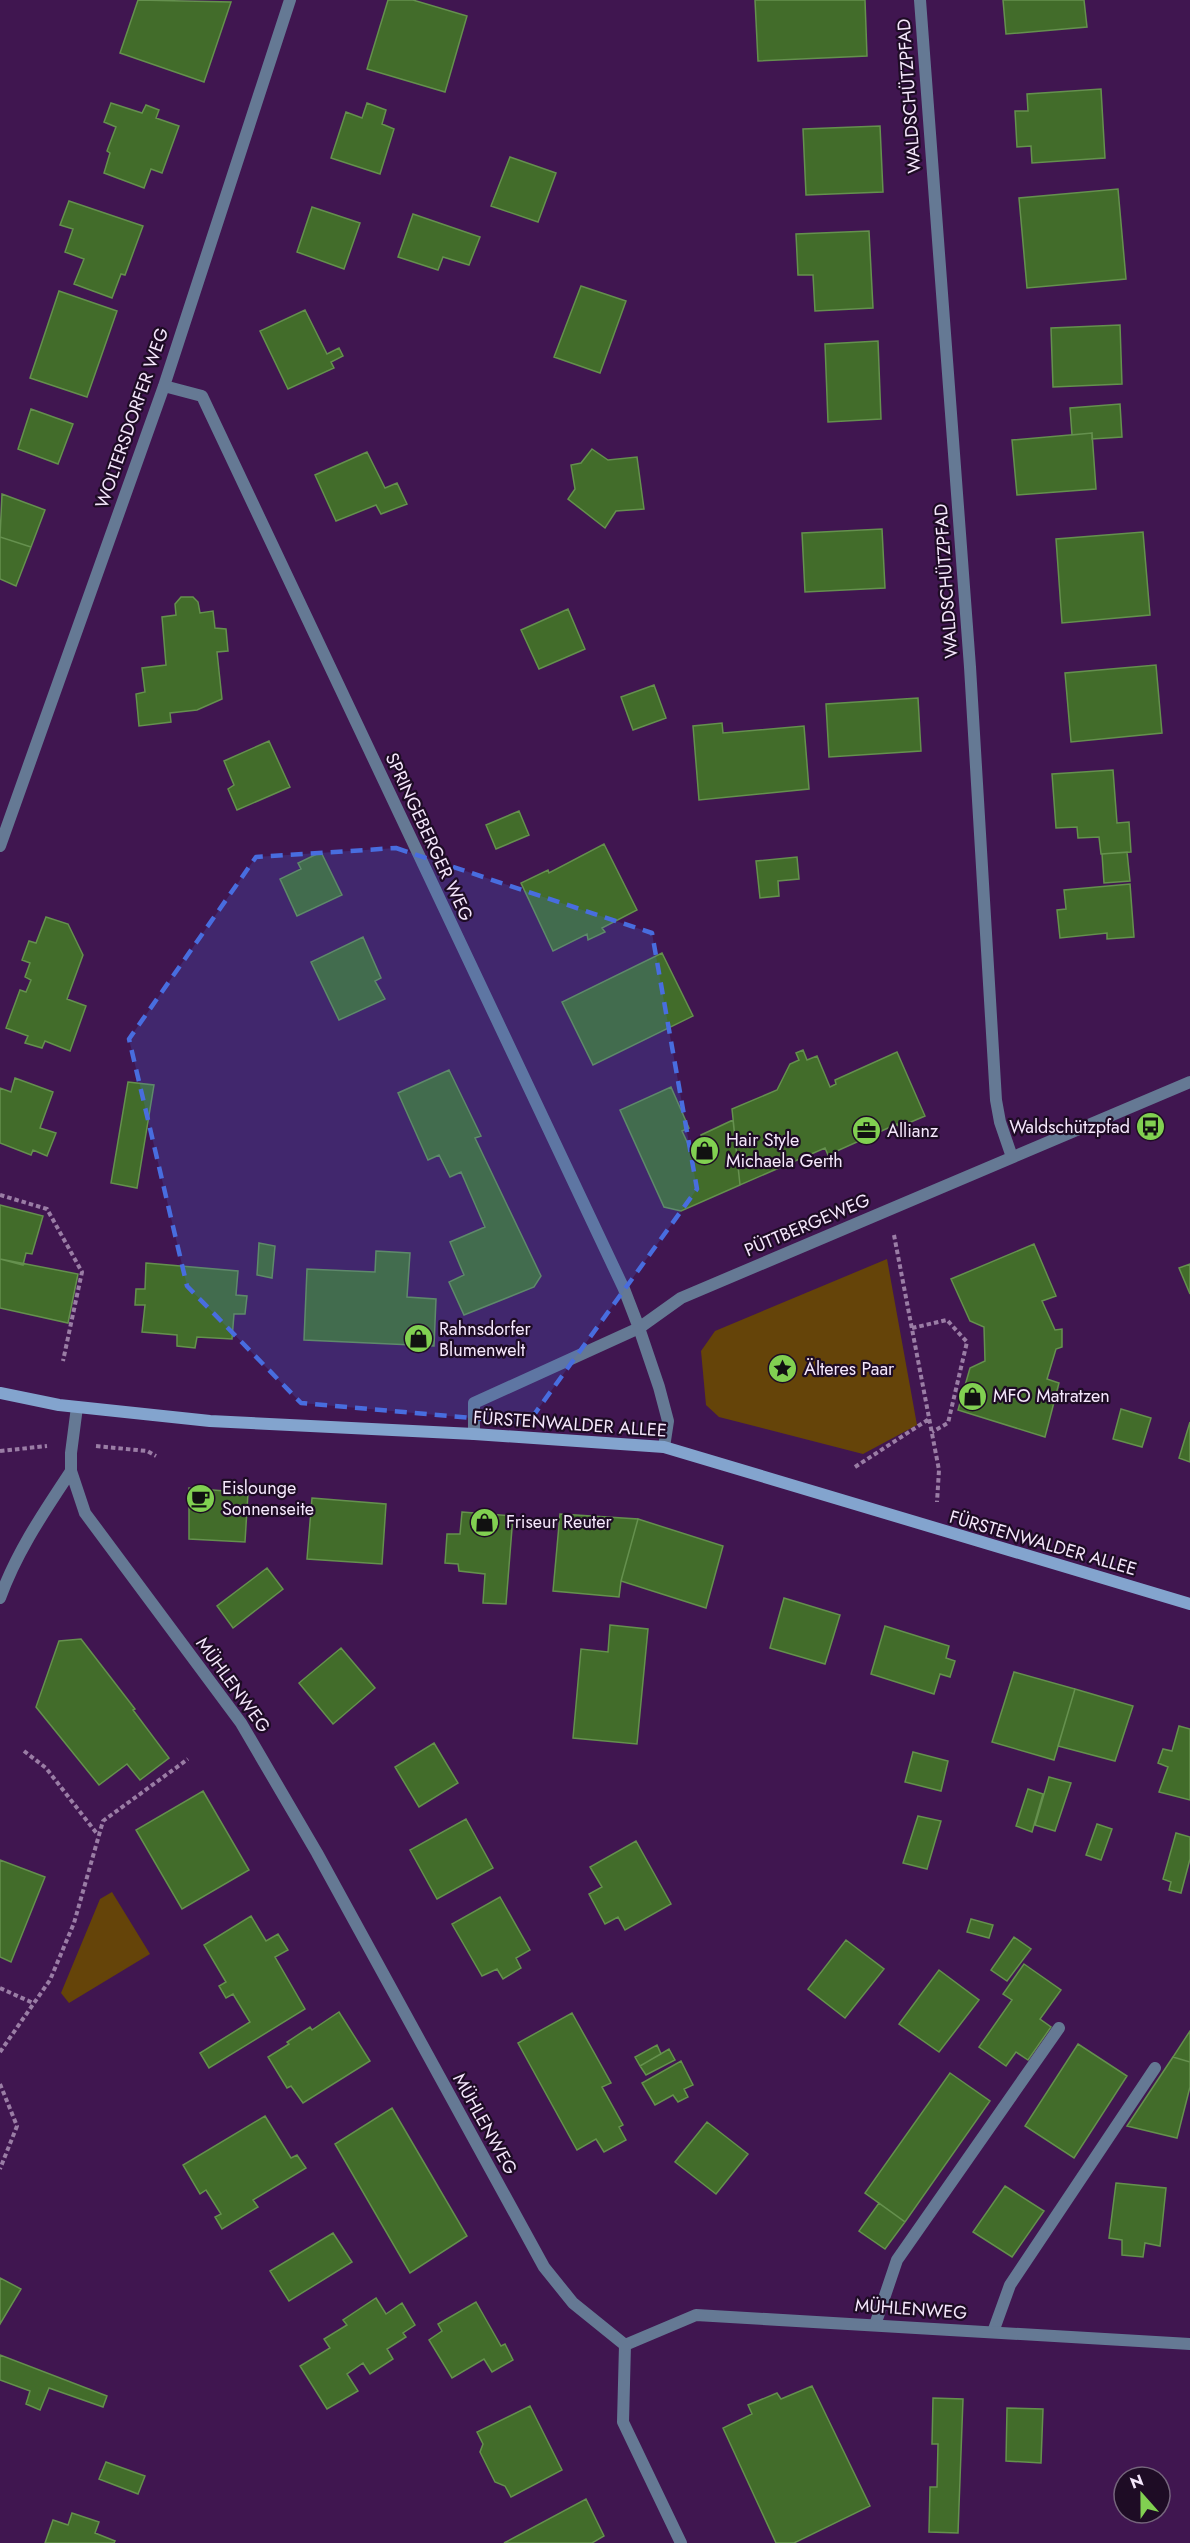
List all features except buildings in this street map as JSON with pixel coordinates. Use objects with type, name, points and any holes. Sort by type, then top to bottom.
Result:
[{"type":"main road","name":"FÜRSTENWALDER ALLEE","points":[[0,1393],[76,1407],[210,1421],[474,1434],[664,1447],[1190,1604]]},
{"type":"street","name":"WOLTERSDORFER WEG","points":[[0,846],[164,386],[290,0]]},
{"type":"street","name":"WALDSCHÜTZPFAD","points":[[920,0],[970,667],[996,1100],[1000,1122],[1012,1158]]},
{"type":"street","name":"SPRINGEBERGER WEG","points":[[164,386],[202,396],[620,1281],[639,1328]]},
{"type":"street","name":"PÜTTBERGEWEG","points":[[474,1434],[474,1403],[639,1328],[681,1298],[1190,1082]]},
{"type":"street","points":[[639,1328],[668,1421],[664,1447]]},
{"type":"street","name":"MÜHLENWEG","points":[[76,1407],[70,1453],[71,1471],[86,1513],[241,1723],[317,1853],[544,2267],[573,2303],[625,2345],[696,2315],[1190,2344]]},
{"type":"street","points":[[0,1598],[9,1574],[34,1526],[71,1471]]},
{"type":"street","points":[[875,2325],[897,2260],[1059,2028]]},
{"type":"street","points":[[993,2332],[1010,2285],[1155,2068]]},
{"type":"street","points":[[625,2345],[623,2422],[681,2543]]},
{"type":"path","points":[[0,1196],[47,1209],[82,1272],[63,1361]]},
{"type":"path","points":[[890,1210],[940,1480],[933,1529]]},
{"type":"path","points":[[912,1328],[947,1320],[967,1342],[948,1423],[932,1432]]},
{"type":"path","points":[[855,1467],[929,1419]]},
{"type":"path","points":[[24,1751],[46,1768],[99,1835]]},
{"type":"path","points":[[0,2052],[50,1980],[74,1923],[103,1821],[188,1759]]},
{"type":"path","points":[[0,1988],[33,2003]]},
{"type":"path","points":[[0,2084],[16,2126],[0,2169]]},
{"type":"highlighted area","points":[[396,848],[652,933],[697,1189],[528,1423],[301,1403],[187,1286],[129,1039],[256,857]]},
{"type":"shaded area","points":[[887,1259],[917,1425],[863,1454],[719,1417],[706,1405],[701,1351],[715,1331]]},
{"type":"shaded area","points":[[112,1892],[150,1954],[69,2003],[61,1993],[100,1899]]},
{"type":"place","name":"Waldschützpfad","points":[[1151,1127]]},
{"type":"place","name":"Allianz","points":[[866,1131]]},
{"type":"place","name":"Hair Style Michaela Gerth","points":[[705,1150]]},
{"type":"place","name":"Rahnsdorfer Blumenwelt","points":[[418,1339]]},
{"type":"place","name":"Älteres Paar","points":[[783,1369]]},
{"type":"place","name":"MFO Matratzen","points":[[972,1396]]},
{"type":"place","name":"Eislounge Sonnenseite","points":[[201,1498]]},
{"type":"place","name":"Friseur Reuter","points":[[485,1522]]}]
